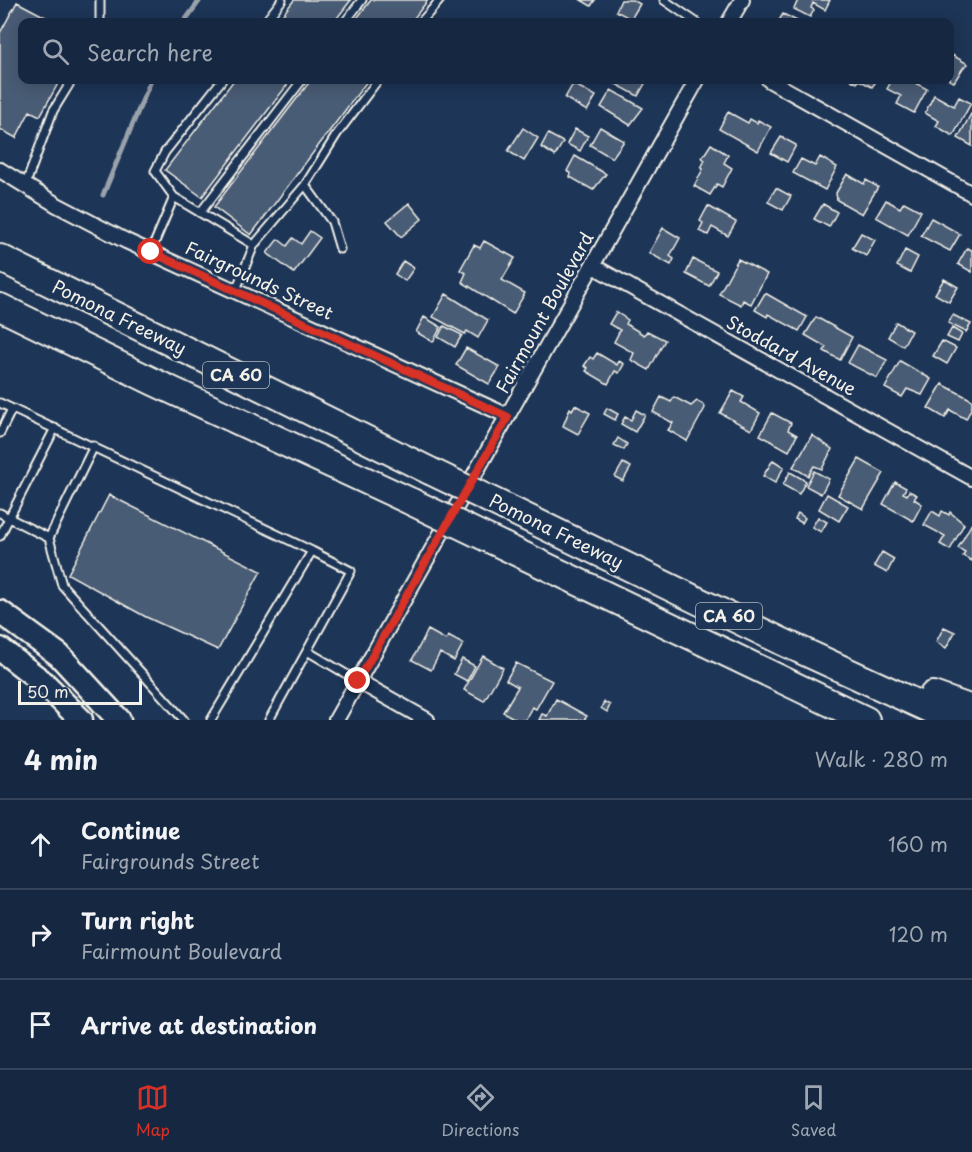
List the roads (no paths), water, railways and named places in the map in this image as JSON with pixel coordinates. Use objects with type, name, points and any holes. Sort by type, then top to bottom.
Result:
[{"type":"highway","points":[[0,240],[25,260],[42,280]]},
{"type":"highway","name":"Pomona Freeway","points":[[0,258],[430,471],[783,642],[953,720]]},
{"type":"highway","name":"Pomona Freeway","points":[[0,307],[866,720]]},
{"type":"highway","points":[[0,320],[26,320]]},
{"type":"highway","points":[[699,640],[826,720]]},
{"type":"highway","points":[[783,642],[972,709]]},
{"type":"main road","points":[[0,612],[59,655],[103,700],[119,720]]},
{"type":"main road","points":[[0,648],[44,683],[81,720]]},
{"type":"street","points":[[731,18],[742,0]]},
{"type":"street","name":"Fairmount Boulevard","points":[[336,720],[695,84]]},
{"type":"street","points":[[776,84],[972,194]]},
{"type":"street","name":"Fairgrounds Street","points":[[0,170],[57,205],[126,240],[508,417]]},
{"type":"street","name":"Stoddard Avenue","points":[[593,266],[972,478]]},
{"type":"street","points":[[358,681],[427,720]]},
{"type":"lane","points":[[100,0],[100,18]]},
{"type":"lane","points":[[268,18],[282,0]]},
{"type":"lane","points":[[348,18],[362,0]]},
{"type":"lane","points":[[424,18],[440,0]]},
{"type":"lane","points":[[664,0],[690,18]]},
{"type":"lane","points":[[25,186],[53,111],[70,84]]},
{"type":"lane","points":[[219,84],[165,152],[155,171],[174,197],[254,245]]},
{"type":"lane","points":[[200,213],[299,84]]},
{"type":"lane","points":[[236,290],[254,245],[305,185],[337,134],[375,84]]},
{"type":"lane","points":[[305,185],[332,222],[340,249]]},
{"type":"lane","points":[[151,252],[174,197]]},
{"type":"lane","points":[[0,403],[351,570],[269,720]]},
{"type":"lane","points":[[0,433],[12,409]]},
{"type":"lane","points":[[0,536],[56,428]]},
{"type":"lane","points":[[94,446],[50,538],[62,585],[184,720]]},
{"type":"lane","points":[[0,513],[50,538]]},
{"type":"lane","points":[[211,720],[312,551]]},
{"type":"lane","points":[[308,651],[358,681]]},
{"type":"waterway","points":[[187,18],[200,0]]},
{"type":"waterway","points":[[103,195],[149,84]]}]
